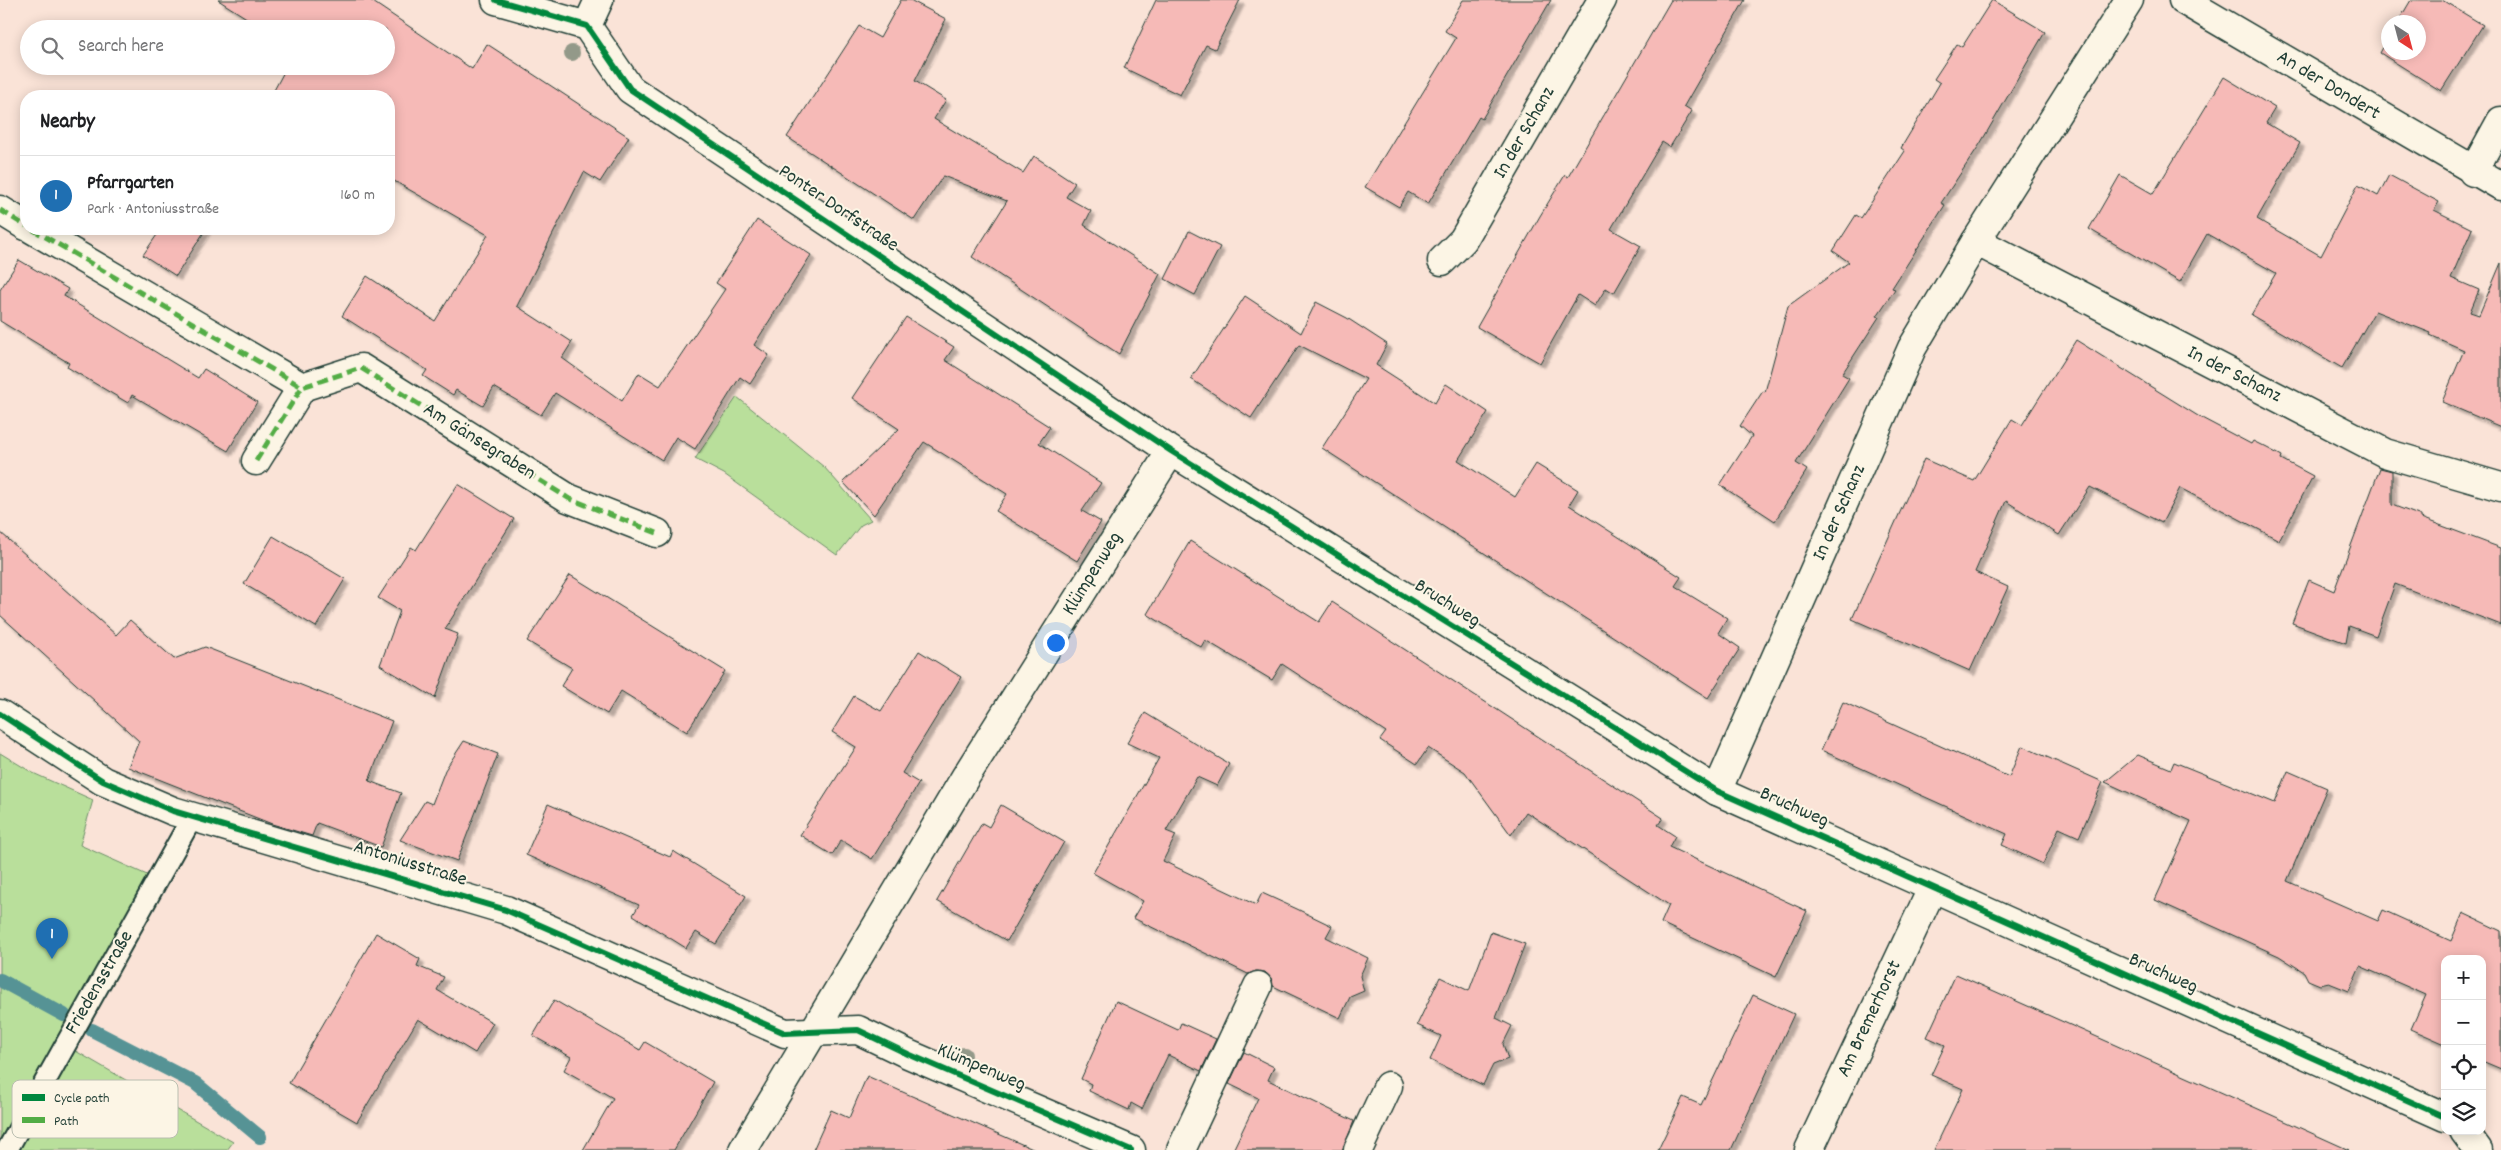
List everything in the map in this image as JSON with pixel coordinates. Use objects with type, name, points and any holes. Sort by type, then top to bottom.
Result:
[{"type":"street","points":[[496,0],[587,26],[599,0]]},
{"type":"street","name":"In der Schanz","points":[[1442,261],[1463,240],[1602,0]]},
{"type":"street","name":"In der Schanz","points":[[1717,791],[1912,348],[1976,241],[2129,0]]},
{"type":"street","name":"An der Dondert","points":[[2183,0],[2474,172],[2501,186]]},
{"type":"street","name":"Ponter Dorfstraße","points":[[587,26],[630,89],[1170,451]]},
{"type":"street","points":[[2474,172],[2501,121]]},
{"type":"street","points":[[0,210],[20,222]]},
{"type":"street","points":[[42,235],[302,387],[256,461]]},
{"type":"street","name":"In der Schanz","points":[[1976,241],[2385,453],[2501,487]]},
{"type":"street","name":"Am Gänsegraben","points":[[302,387],[361,368],[568,498],[657,533]]},
{"type":"street","name":"Bruchweg","points":[[1170,451],[1717,791],[1932,889],[2441,1115]]},
{"type":"street","name":"Klümpenweg","points":[[743,1150],[966,776],[1170,451]]},
{"type":"street","name":"Antoniusstraße","points":[[0,714],[103,781],[173,811],[506,910],[785,1033],[815,1030]]},
{"type":"street","name":"Am Bremerhorst","points":[[1809,1150],[1932,889]]},
{"type":"street","points":[[1181,1150],[1258,986]]},
{"type":"street","name":"Klümpenweg","points":[[815,1030],[858,1030],[908,1054],[1131,1150]]},
{"type":"street","points":[[1358,1150],[1388,1086]]},
{"type":"street","points":[[2467,1135],[2478,1150]]},
{"type":"lane","name":"Friedensstraße","points":[[46,1080],[193,816]]},
{"type":"lane","name":"Friedensstraße","points":[[7,1150],[14,1138]]},
{"type":"green space","points":[[737,397],[824,467],[871,520],[861,525],[837,555],[724,474],[695,459]]},
{"type":"green space","points":[[0,753],[33,773],[93,800],[80,845],[147,875],[60,1042],[126,1080],[12,1080],[12,1138],[178,1138],[178,1110],[233,1142],[227,1150],[0,1150]]},
{"type":"building","points":[[218,0],[370,0],[472,69],[487,44],[629,137],[600,182],[584,172],[517,306],[572,342],[562,358],[622,401],[639,373],[660,386],[725,289],[716,283],[757,220],[811,255],[754,345],[769,355],[750,384],[740,377],[695,449],[676,437],[662,460],[555,393],[541,415],[494,387],[483,406],[456,390],[453,395],[423,376],[427,370],[342,316],[367,276],[435,321],[488,235],[395,181],[395,90],[274,90],[282,75],[395,75],[395,20],[250,20]]},
{"type":"building","points":[[901,0],[910,0],[946,19],[915,81],[946,100],[934,119],[1023,173],[1034,156],[1075,183],[1066,197],[1091,211],[1084,225],[1160,274],[1119,354],[972,257],[1007,201],[943,176],[914,220],[787,137],[859,26],[880,38]]},
{"type":"building","points":[[1156,0],[1240,0],[1215,49],[1206,45],[1180,95],[1124,68]]},
{"type":"building","points":[[1463,0],[1551,0],[1482,119],[1479,117],[1428,204],[1408,192],[1399,207],[1365,187],[1456,38],[1445,31]]},
{"type":"building","points":[[1671,0],[1745,0],[1684,106],[1692,111],[1670,147],[1662,142],[1611,229],[1641,246],[1614,293],[1606,288],[1595,306],[1578,295],[1540,363],[1477,327],[1540,216],[1565,175],[1568,177]]},
{"type":"building","points":[[1992,0],[2045,32],[1980,144],[1941,203],[1945,205],[1892,288],[1895,289],[1877,316],[1879,317],[1842,374],[1849,378],[1796,463],[1807,470],[1775,521],[1720,485],[1752,436],[1740,426],[1763,391],[1765,392],[1788,306],[1849,262],[1833,251],[1856,215],[1861,218],[1905,151],[1901,148],[1940,83],[1934,79],[1957,44],[1962,47]]},
{"type":"building","points":[[2411,0],[2442,0],[2483,25],[2441,91],[2391,60],[2426,60],[2426,15],[2402,15]]},
{"type":"building","points":[[2224,77],[2275,108],[2266,123],[2300,143],[2257,219],[2321,256],[2358,185],[2378,196],[2389,175],[2439,202],[2434,210],[2472,229],[2451,278],[2479,290],[2470,312],[2479,315],[2501,263],[2501,427],[2442,402],[2464,350],[2430,335],[2431,333],[2375,311],[2342,368],[2251,315],[2276,273],[2207,234],[2180,282],[2089,229],[2120,175],[2153,194]]},
{"type":"building","points":[[1189,231],[1220,247],[1195,295],[1165,279]]},
{"type":"building","points":[[157,235],[202,235],[176,276],[143,255]]},
{"type":"building","points":[[19,260],[68,289],[64,296],[198,378],[204,369],[257,402],[228,451],[132,395],[128,403],[67,367],[69,363],[0,321],[0,290]]},
{"type":"building","points":[[1245,296],[1301,333],[1316,302],[1347,318],[1387,344],[1376,365],[1435,403],[1446,384],[1488,412],[1458,460],[1515,497],[1536,464],[1578,490],[1569,505],[1681,577],[1675,586],[1727,618],[1718,633],[1740,648],[1708,698],[1322,448],[1366,379],[1299,345],[1251,418],[1191,379]]},
{"type":"building","points":[[906,317],[954,347],[945,360],[1050,427],[1039,443],[1101,483],[1082,511],[1101,522],[1077,561],[996,511],[1007,494],[924,442],[874,515],[843,482],[899,429],[852,398]]},
{"type":"building","points":[[2076,340],[2198,416],[2251,444],[2253,441],[2267,448],[2282,456],[2281,459],[2313,476],[2279,540],[2180,488],[2162,523],[2090,487],[2059,535],[2006,501],[1975,572],[2008,587],[1970,671],[1852,619],[1924,459],[1974,481],[2012,419],[2022,425]]},
{"type":"building","points":[[2380,468],[2392,471],[2392,505],[2501,548],[2501,625],[2395,584],[2376,636],[2349,626],[2346,643],[2292,623],[2309,580],[2334,591]]},
{"type":"building","points":[[458,484],[514,519],[445,629],[458,634],[435,698],[380,665],[400,611],[378,598],[411,547],[416,550]]},
{"type":"building","points":[[0,532],[116,635],[130,620],[174,659],[205,647],[392,721],[369,781],[401,793],[381,847],[317,823],[312,836],[272,824],[128,767],[139,741],[0,615]]},
{"type":"building","points":[[273,536],[345,579],[316,627],[244,584]]},
{"type":"building","points":[[1190,541],[1319,622],[1332,602],[1663,818],[1658,825],[1675,836],[1669,847],[1807,911],[1776,977],[1661,923],[1669,905],[1526,812],[1511,835],[1465,772],[1428,748],[1417,764],[1380,740],[1386,732],[1282,664],[1272,680],[1205,640],[1201,647],[1147,614]]},
{"type":"building","points":[[570,575],[725,671],[687,732],[621,691],[607,714],[561,686],[572,668],[527,641]]},
{"type":"building","points":[[919,651],[961,677],[902,773],[919,783],[872,859],[841,840],[832,855],[800,835],[856,747],[832,732],[854,696],[881,711]]},
{"type":"building","points":[[1843,702],[2009,777],[2022,746],[2103,782],[2079,837],[2059,828],[2043,864],[2002,845],[2007,834],[1821,750]]},
{"type":"building","points":[[1145,713],[1229,764],[1217,786],[1197,777],[1166,831],[1176,835],[1163,861],[1256,905],[1262,893],[1332,926],[1326,937],[1368,958],[1360,976],[1364,991],[1350,997],[1340,1018],[1273,986],[1271,978],[1265,972],[1256,971],[1248,974],[1133,918],[1143,901],[1093,873],[1159,758],[1127,743]]},
{"type":"building","points":[[464,741],[498,754],[457,861],[400,840],[425,801],[432,804],[445,770]]},
{"type":"building","points":[[2138,755],[2171,769],[2174,762],[2275,803],[2288,771],[2327,788],[2287,881],[2378,921],[2383,910],[2451,941],[2463,913],[2501,931],[2501,1069],[2486,1063],[2486,955],[2441,955],[2441,1042],[2411,1029],[2426,995],[2360,966],[2349,991],[2329,983],[2320,985],[2308,980],[2304,972],[2279,956],[2155,900],[2191,821],[2105,782]]},
{"type":"building","points":[[548,804],[670,857],[673,851],[746,896],[716,944],[696,932],[686,948],[633,915],[639,905],[526,855]]},
{"type":"building","points":[[1001,805],[1064,842],[1007,941],[937,901],[982,823],[989,827]]},
{"type":"building","points":[[1491,932],[1525,944],[1496,1018],[1512,1026],[1503,1044],[1508,1059],[1493,1065],[1483,1085],[1430,1060],[1441,1036],[1417,1025],[1440,977],[1469,991]]},
{"type":"building","points":[[376,933],[420,959],[417,966],[444,977],[437,990],[493,1023],[475,1053],[418,1019],[357,1122],[289,1083]]},
{"type":"building","points":[[1956,974],[2349,1150],[1934,1150],[1963,1089],[1931,1075],[1945,1045],[1927,1037]]},
{"type":"building","points":[[1753,995],[1794,1014],[1731,1150],[1658,1150],[1683,1097],[1701,1105]]},
{"type":"building","points":[[554,1000],[640,1050],[645,1042],[713,1082],[674,1150],[583,1150],[613,1098],[564,1070],[571,1057],[533,1036]]},
{"type":"building","points":[[1116,1001],[1178,1030],[1181,1023],[1216,1039],[1201,1071],[1168,1055],[1142,1109],[1131,1103],[1129,1110],[1089,1091],[1091,1084],[1081,1079]]},
{"type":"building","points":[[1244,1052],[1274,1067],[1268,1080],[1354,1121],[1343,1150],[1233,1150],[1258,1098],[1229,1084]]},
{"type":"building","points":[[867,1076],[1035,1150],[813,1150],[831,1110],[849,1118]]},
{"type":"waterway","points":[[0,980],[64,1015]]},
{"type":"waterway","points":[[92,1030],[195,1083],[260,1137]]},
{"type":"marked path","points":[[0,210],[20,222]]},
{"type":"marked path","points":[[42,235],[302,387],[361,368],[568,498],[657,533]]},
{"type":"marked path","points":[[256,461],[302,387]]},
{"type":"cycle path","points":[[496,0],[587,26],[630,89],[1171,451],[1717,791],[2441,1115]]},
{"type":"cycle path","points":[[0,714],[103,781],[173,811],[506,910],[785,1033],[858,1030],[908,1054],[1131,1150]]},
{"type":"place","name":"Pfarrgarten","points":[[52,959]]}]
